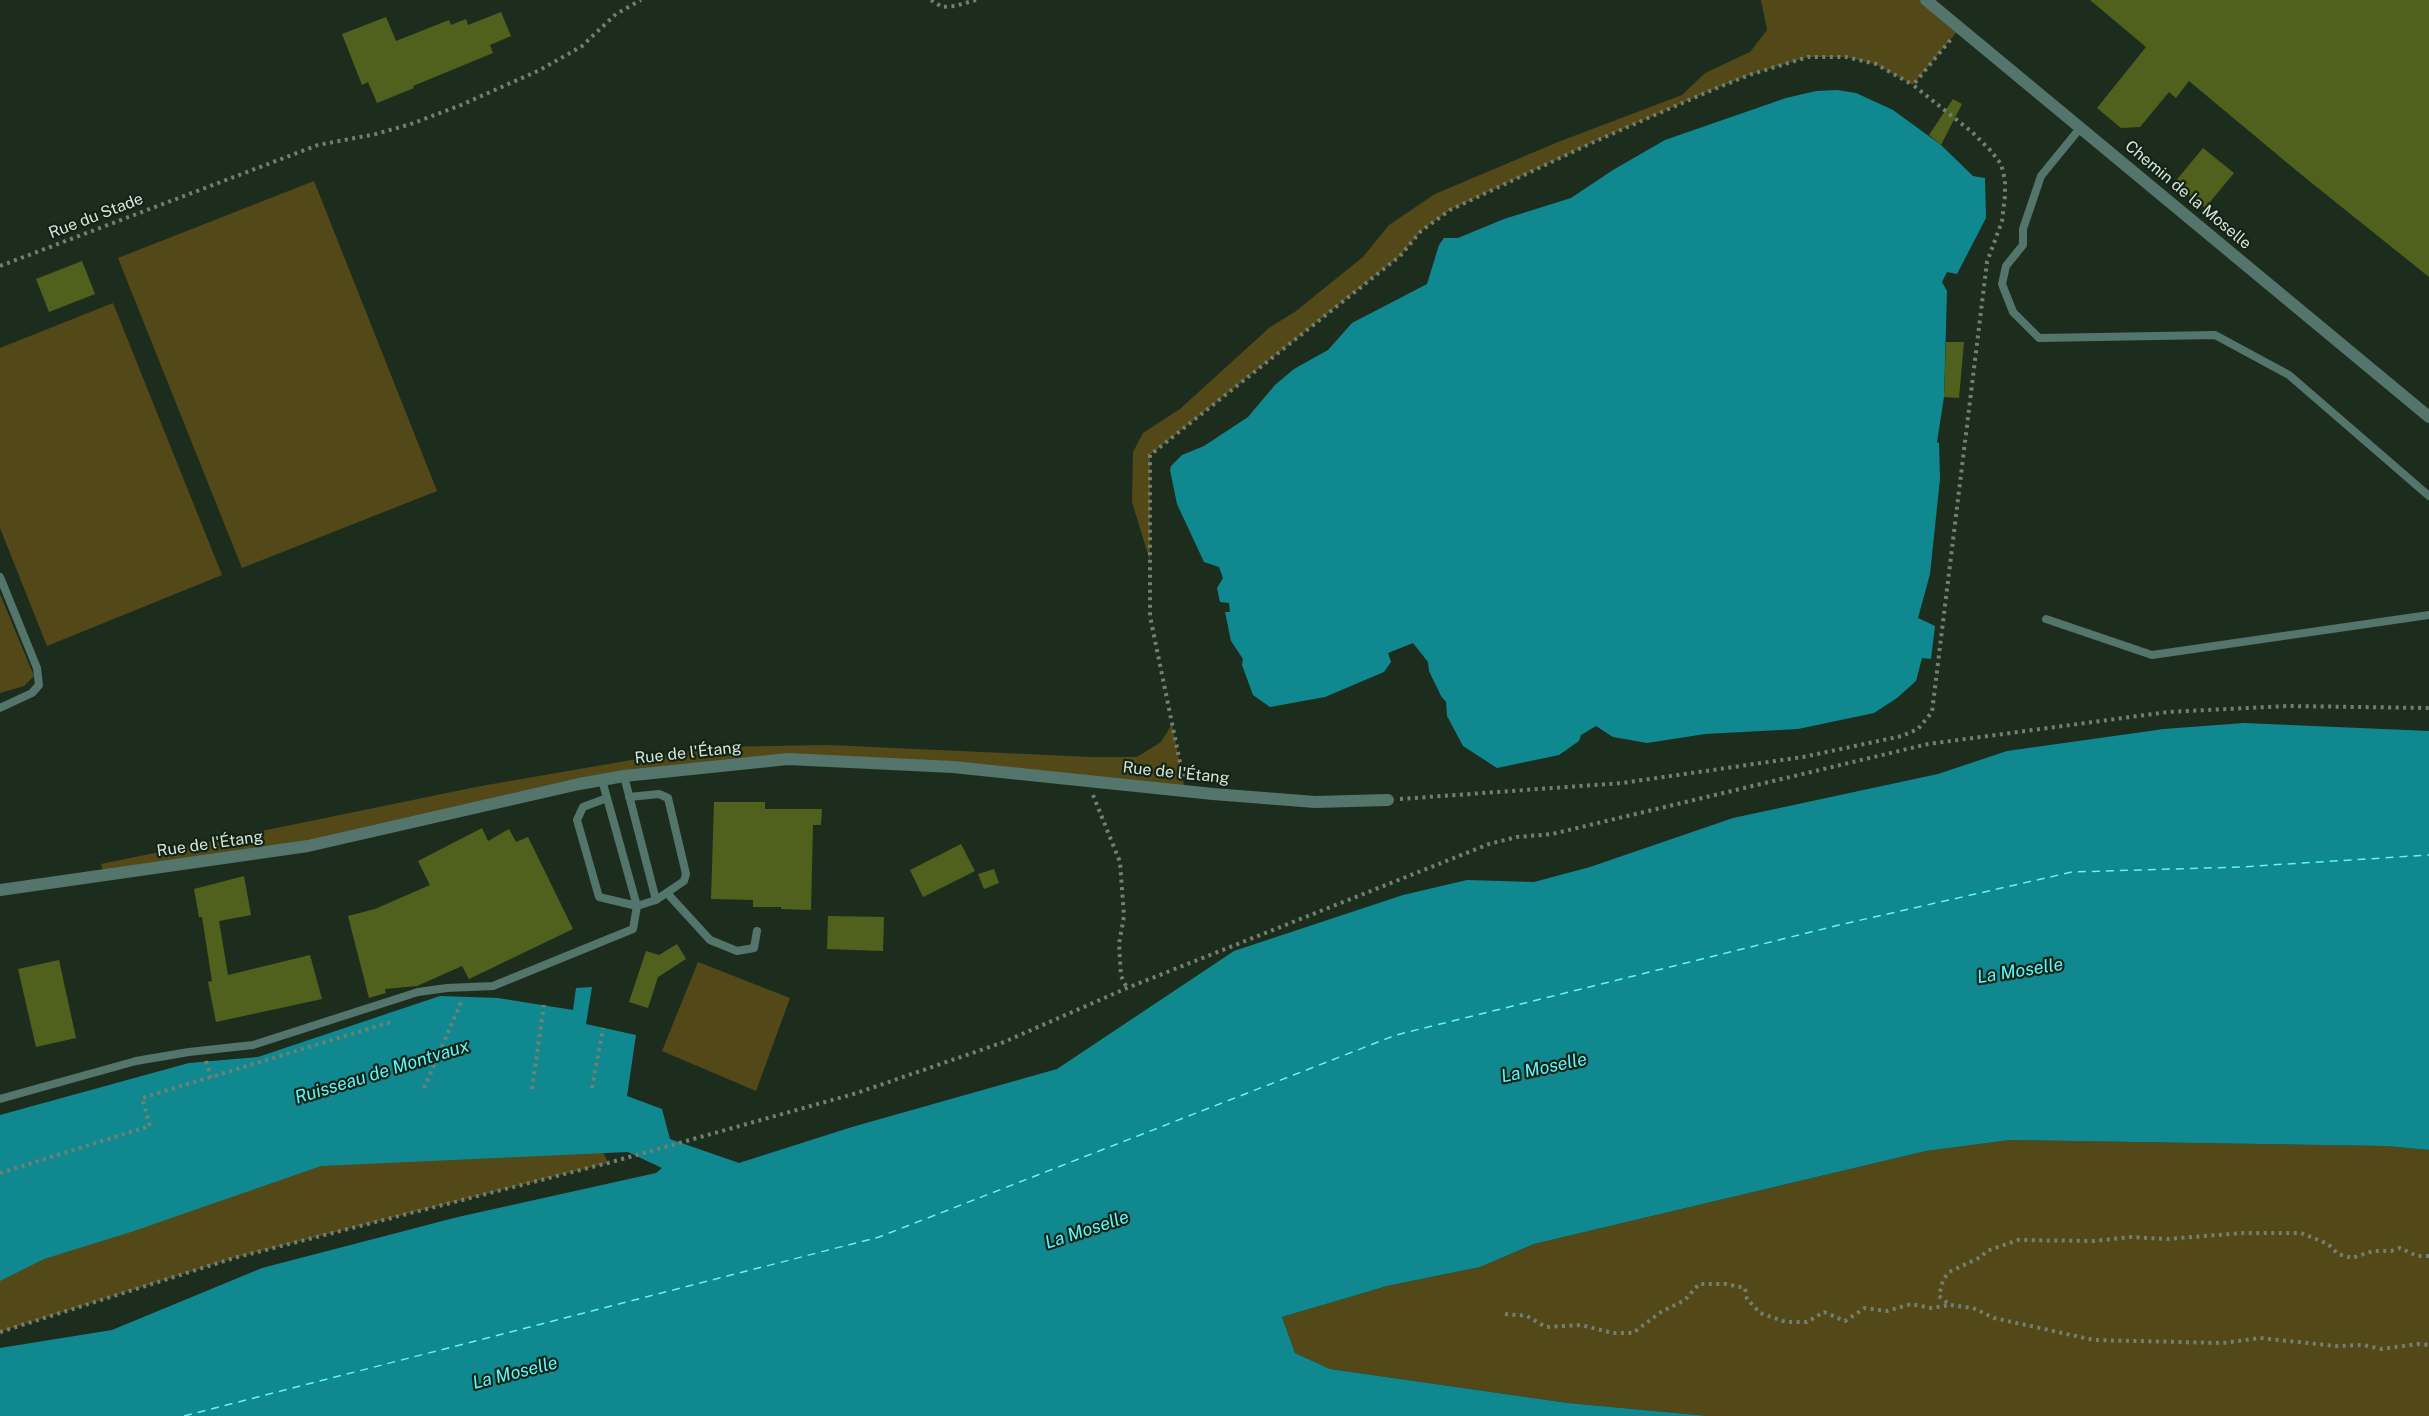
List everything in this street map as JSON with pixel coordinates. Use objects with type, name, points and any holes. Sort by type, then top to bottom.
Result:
[{"type":"street","name":"Chemin de la Moselle","points":[[1926,0],[2429,417]]},
{"type":"street","name":"Rue de l'Étang","points":[[0,890],[308,846],[624,776],[788,759],[953,767],[1315,802],[1388,800]]},
{"type":"lane","points":[[2081,127],[2041,176],[2023,229],[2023,245],[2006,266],[2002,284],[2013,312],[2039,338],[2215,335],[2289,375],[2429,496]]},
{"type":"lane","points":[[0,577],[37,668],[39,685],[32,693],[0,708]]},
{"type":"lane","points":[[2046,619],[2152,656],[2429,615]]},
{"type":"lane","points":[[624,776],[656,900]]},
{"type":"lane","points":[[0,1099],[136,1061],[253,1045],[418,992],[493,986],[633,929],[637,906],[602,780]]},
{"type":"lane","points":[[607,798],[583,807],[577,820],[599,897],[637,906],[667,894],[684,881],[686,874],[668,798],[659,794],[629,797]]},
{"type":"lane","points":[[667,894],[710,940],[737,951],[754,948],[757,932]]},
{"type":"path","name":"Rue du Stade","points":[[0,266],[318,145],[376,134],[411,124],[461,105],[540,70],[582,46],[616,15],[641,0]]},
{"type":"path","points":[[931,0],[942,7],[976,0]]},
{"type":"path","points":[[1913,85],[1960,28]]},
{"type":"path","points":[[1185,790],[1150,616],[1150,455],[1400,256],[1421,231],[1450,210],[1598,140],[1749,75],[1808,57],[1846,57],[1875,64],[1913,85],[1972,132],[2001,164],[2005,180],[2002,221],[1987,262],[1932,712],[1918,729],[1902,736],[1803,757],[1622,783],[1388,800]]},
{"type":"path","points":[[0,1332],[234,1258],[608,1163],[857,1093],[1004,1042],[1127,988],[1489,844],[1517,837],[1552,834],[1929,744],[2168,712],[2287,706],[2429,708]]},
{"type":"path","points":[[1087,781],[1102,813],[1120,862],[1124,915],[1120,955],[1121,976],[1127,988]]},
{"type":"path","points":[[424,1088],[463,996]]},
{"type":"path","points":[[532,1089],[544,1005]]},
{"type":"path","points":[[0,1173],[150,1126],[142,1098],[394,1021]]},
{"type":"path","points":[[592,1088],[603,1028]]},
{"type":"path","points":[[206,1061],[211,1077]]},
{"type":"path","points":[[1950,1305],[1939,1296],[1943,1280],[1949,1272],[1981,1257],[1987,1251],[2018,1240],[2094,1241],[2131,1238],[2167,1239],[2243,1233],[2301,1233],[2328,1244],[2338,1254],[2352,1258],[2373,1251],[2391,1251],[2400,1248],[2417,1256],[2429,1256]]},
{"type":"path","points":[[1505,1314],[1527,1316],[1546,1328],[1581,1324],[1613,1333],[1633,1333],[1660,1312],[1685,1300],[1699,1284],[1726,1284],[1744,1288],[1747,1299],[1761,1313],[1786,1322],[1807,1322],[1824,1312],[1845,1321],[1865,1308],[1887,1311],[1911,1304],[1931,1308],[1950,1305],[1973,1308],[1994,1318],[2094,1340],[2223,1343],[2260,1338],[2336,1346],[2362,1345],[2382,1349],[2417,1344],[2429,1345]]},
{"type":"shaded area","points":[[1761,0],[1926,0],[1960,28],[1913,85],[1875,64],[1846,57],[1808,57],[1749,75],[1712,90],[1598,140],[1450,210],[1421,231],[1400,256],[1150,455],[1150,561],[1132,502],[1133,452],[1143,433],[1180,409],[1269,328],[1296,311],[1363,257],[1389,225],[1435,194],[1558,142],[1682,95],[1705,73],[1750,52],[1767,30]]},
{"type":"shaded area","points":[[314,181],[437,491],[242,568],[118,258]]},
{"type":"shaded area","points":[[113,303],[222,575],[47,646],[0,528],[0,348]]},
{"type":"shaded area","points":[[0,594],[34,676],[24,686],[0,693]]},
{"type":"shaded area","points":[[1172,724],[1185,790],[788,759],[624,776],[308,846],[104,876],[101,864],[481,786],[718,747],[828,745],[1137,757],[1161,742]]},
{"type":"shaded area","points":[[698,962],[790,998],[756,1091],[662,1051]]},
{"type":"shaded area","points":[[263,1138],[601,1147],[608,1163],[234,1258],[0,1332],[0,1246]]},
{"type":"shaded area","points":[[2010,1140],[2386,1146],[2429,1150],[2429,1416],[1708,1416],[1568,1403],[1330,1369],[1295,1353],[1282,1317],[1387,1286],[1480,1267],[1534,1244],[1926,1151]]},
{"type":"water","points":[[1837,90],[1856,93],[1893,110],[1941,145],[1973,176],[1985,178],[1986,218],[1957,274],[1947,272],[1942,282],[1947,291],[1944,397],[1937,442],[1939,443],[1940,479],[1930,574],[1918,618],[1935,626],[1931,659],[1922,658],[1916,681],[1897,698],[1874,713],[1798,729],[1705,734],[1647,743],[1613,737],[1596,726],[1581,735],[1579,741],[1559,755],[1497,768],[1463,746],[1447,716],[1446,702],[1429,671],[1428,662],[1413,643],[1388,653],[1391,662],[1384,672],[1325,697],[1270,707],[1253,695],[1242,665],[1243,659],[1231,641],[1225,612],[1230,612],[1229,603],[1220,602],[1217,588],[1223,578],[1219,567],[1204,562],[1177,504],[1171,466],[1182,455],[1204,446],[1248,417],[1275,385],[1294,369],[1328,350],[1352,323],[1427,284],[1439,245],[1444,238],[1458,238],[1504,219],[1571,198],[1665,140],[1786,98],[1816,91]]},
{"type":"water","points":[[2244,723],[2429,731],[2429,1150],[2386,1146],[2010,1140],[1926,1151],[1534,1244],[1480,1267],[1387,1286],[1282,1317],[1295,1353],[1330,1369],[1568,1403],[1708,1416],[0,1416],[0,1348],[112,1330],[262,1268],[458,1217],[656,1173],[662,1168],[628,1152],[321,1166],[134,1231],[44,1259],[0,1281],[0,1115],[189,1063],[258,1057],[440,996],[498,998],[573,1010],[576,988],[592,987],[586,1024],[636,1035],[627,1096],[662,1109],[670,1139],[739,1163],[852,1127],[1057,1069],[1234,951],[1403,895],[1467,880],[1534,882],[1590,867],[1733,818],[1938,774],[2007,751],[2164,729]]},
{"type":"building","points":[[2090,0],[2429,0],[2429,277],[2189,81],[2176,98],[2169,92],[2140,127],[2121,128],[2097,108],[2146,47]]},
{"type":"building","points":[[501,12],[511,36],[490,45],[493,53],[377,103],[368,82],[362,85],[342,34],[386,17],[396,41],[449,20],[451,25],[466,19],[468,25]]},
{"type":"building","points":[[1953,99],[1962,104],[1941,145],[1929,135]]},
{"type":"building","points":[[2203,148],[2234,173],[2205,208],[2174,183]]},
{"type":"building","points":[[82,261],[95,294],[49,312],[36,279]]},
{"type":"building","points":[[1946,342],[1964,342],[1959,398],[1944,397]]},
{"type":"building","points":[[714,802],[765,802],[765,809],[822,809],[821,825],[813,825],[811,910],[753,907],[753,900],[711,899]]},
{"type":"building","points":[[482,828],[488,841],[509,829],[516,842],[528,837],[573,929],[469,979],[462,966],[417,986],[385,989],[386,993],[369,998],[348,916],[375,909],[430,885],[418,861]]},
{"type":"building","points":[[961,844],[975,871],[923,897],[910,870]]},
{"type":"building","points":[[994,869],[999,883],[984,889],[978,874]]},
{"type":"building","points":[[244,876],[251,915],[219,921],[228,975],[310,955],[322,999],[216,1022],[208,982],[212,981],[202,917],[199,917],[194,889]]},
{"type":"building","points":[[828,916],[884,917],[883,951],[827,949]]},
{"type":"building","points":[[677,944],[686,959],[658,977],[648,1008],[629,1002],[646,951],[659,955]]},
{"type":"building","points":[[59,960],[76,1038],[36,1047],[18,969]]},
{"type":"ferry route","points":[[184,1416],[879,1237],[1396,1035],[1839,925],[2072,872],[2240,867],[2429,855]]},
{"type":"water label","name":"La Moselle","points":[[2020,971]]},
{"type":"water label","name":"La Moselle","points":[[1544,1068]]},
{"type":"water label","name":"Ruisseau de Montvaux","points":[[382,1072]]},
{"type":"water label","name":"La Moselle","points":[[1087,1230]]},
{"type":"water label","name":"La Moselle","points":[[515,1373]]}]
